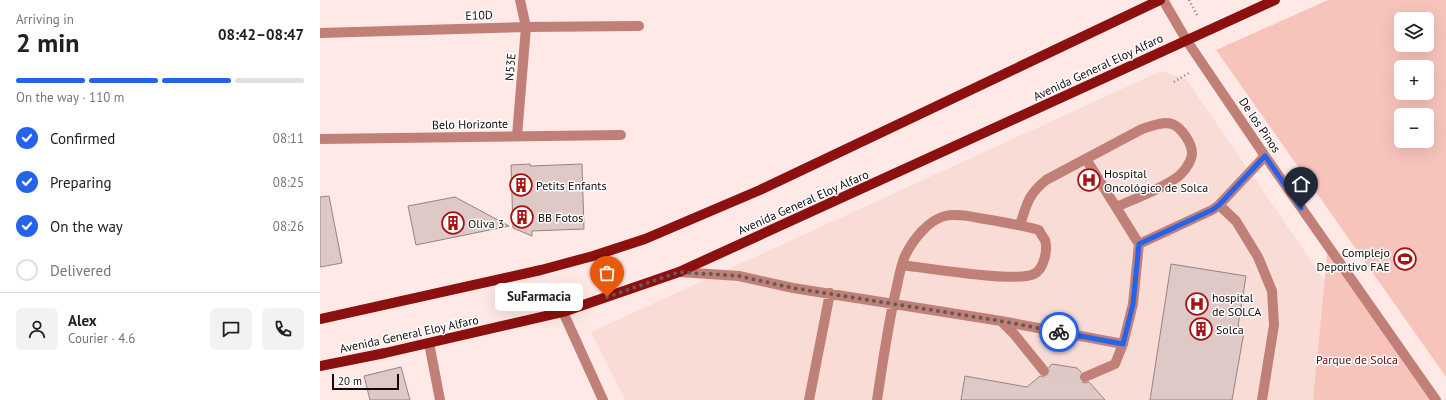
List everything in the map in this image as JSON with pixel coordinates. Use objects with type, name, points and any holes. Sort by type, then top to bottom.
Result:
[{"type":"main road","points":[[320,319],[541,270],[593,256],[645,239],[760,190],[1162,0]]},
{"type":"main road","name":"Avenida General Eloy Alfaro","points":[[320,366],[563,312],[679,272],[1275,0]]},
{"type":"street","name":"N53E","points":[[517,136],[526,27],[520,0]]},
{"type":"street","name":"De los Pinos","points":[[1162,0],[1265,156],[1436,400]]},
{"type":"street","name":"E10D","points":[[320,33],[526,27],[639,26]]},
{"type":"street","points":[[1020,225],[1026,203],[1035,189],[1046,180],[1142,129],[1159,124],[1171,123],[1180,128],[1187,139],[1192,152],[1189,163],[1180,175],[1158,188],[1116,207]]},
{"type":"street","name":"Belo Horizonte","points":[[320,139],[621,135]]},
{"type":"street","points":[[1139,244],[1212,210],[1219,205],[1265,156]]},
{"type":"street","points":[[1085,377],[1115,364],[1123,344],[1133,304],[1139,244],[1086,159]]},
{"type":"street","points":[[1219,205],[1236,221],[1258,257],[1272,291],[1274,325],[1262,400]]},
{"type":"street","points":[[877,400],[892,304],[902,266],[905,257],[914,242],[933,221],[944,216],[962,215],[1020,225],[1038,230],[1045,240],[1046,249],[1043,262],[1039,270],[1034,274],[1025,277],[902,266]]},
{"type":"street","points":[[679,272],[739,276],[793,288],[1001,321],[1123,344]]},
{"type":"street","points":[[809,400],[830,294]]},
{"type":"street","points":[[563,312],[603,400]]},
{"type":"street","points":[[1001,321],[1014,334],[1044,371]]},
{"type":"street","points":[[429,343],[440,400]]},
{"type":"shaded area","name":"Hospital Oncológico de Solca","points":[[1161,71],[1186,79],[1325,281],[1313,400],[625,400],[591,332]]},
{"type":"green space","name":"Complejo Deportivo FAE","points":[[1328,0],[1446,0],[1446,377],[1216,50]]},
{"type":"green space","name":"Parque de Solca","points":[[1328,246],[1436,400],[1313,400]]},
{"type":"building","points":[[530,164],[530,166],[582,164],[584,229],[532,231],[532,236],[513,228],[511,165]]},
{"type":"building","points":[[329,196],[342,263],[320,267],[320,197]]},
{"type":"building","name":"Oliva 3","points":[[455,197],[509,226],[416,245],[408,206]]},
{"type":"building","name":"Solca","points":[[1171,264],[1246,276],[1238,326],[1244,332],[1232,400],[1150,400]]},
{"type":"building","points":[[1052,364],[1077,368],[1081,372],[1079,377],[1081,382],[1089,382],[1105,400],[961,400],[965,376],[1027,387],[1040,376],[1048,376],[1050,370],[1049,367]]},
{"type":"building","points":[[401,367],[410,400],[370,400],[364,376]]},
{"type":"tunnel","points":[[1044,371],[1053,375],[1064,377],[1085,377]]},
{"type":"way so far","points":[[607,297],[679,272],[739,276],[793,288],[1001,321],[1059,332]]},
{"type":"place","name":"Hospital Oncológico de Solca","points":[[1089,180]]},
{"type":"place","name":"Petits Enfants","points":[[521,185]]},
{"type":"place","name":"BB Fotos","points":[[522,217]]},
{"type":"place","name":"Oliva 3","points":[[453,223]]},
{"type":"place","name":"Complejo Deportivo FAE","points":[[1405,259]]},
{"type":"place","name":"SuFarmacia","points":[[607,297]]},
{"type":"place","name":"hospital de SOLCA","points":[[1197,304]]},
{"type":"place","name":"Solca","points":[[1201,329]]},
{"type":"route","points":[[1059,332],[1123,344],[1133,304],[1139,244],[1212,210],[1219,205],[1265,156],[1301,208]]}]
